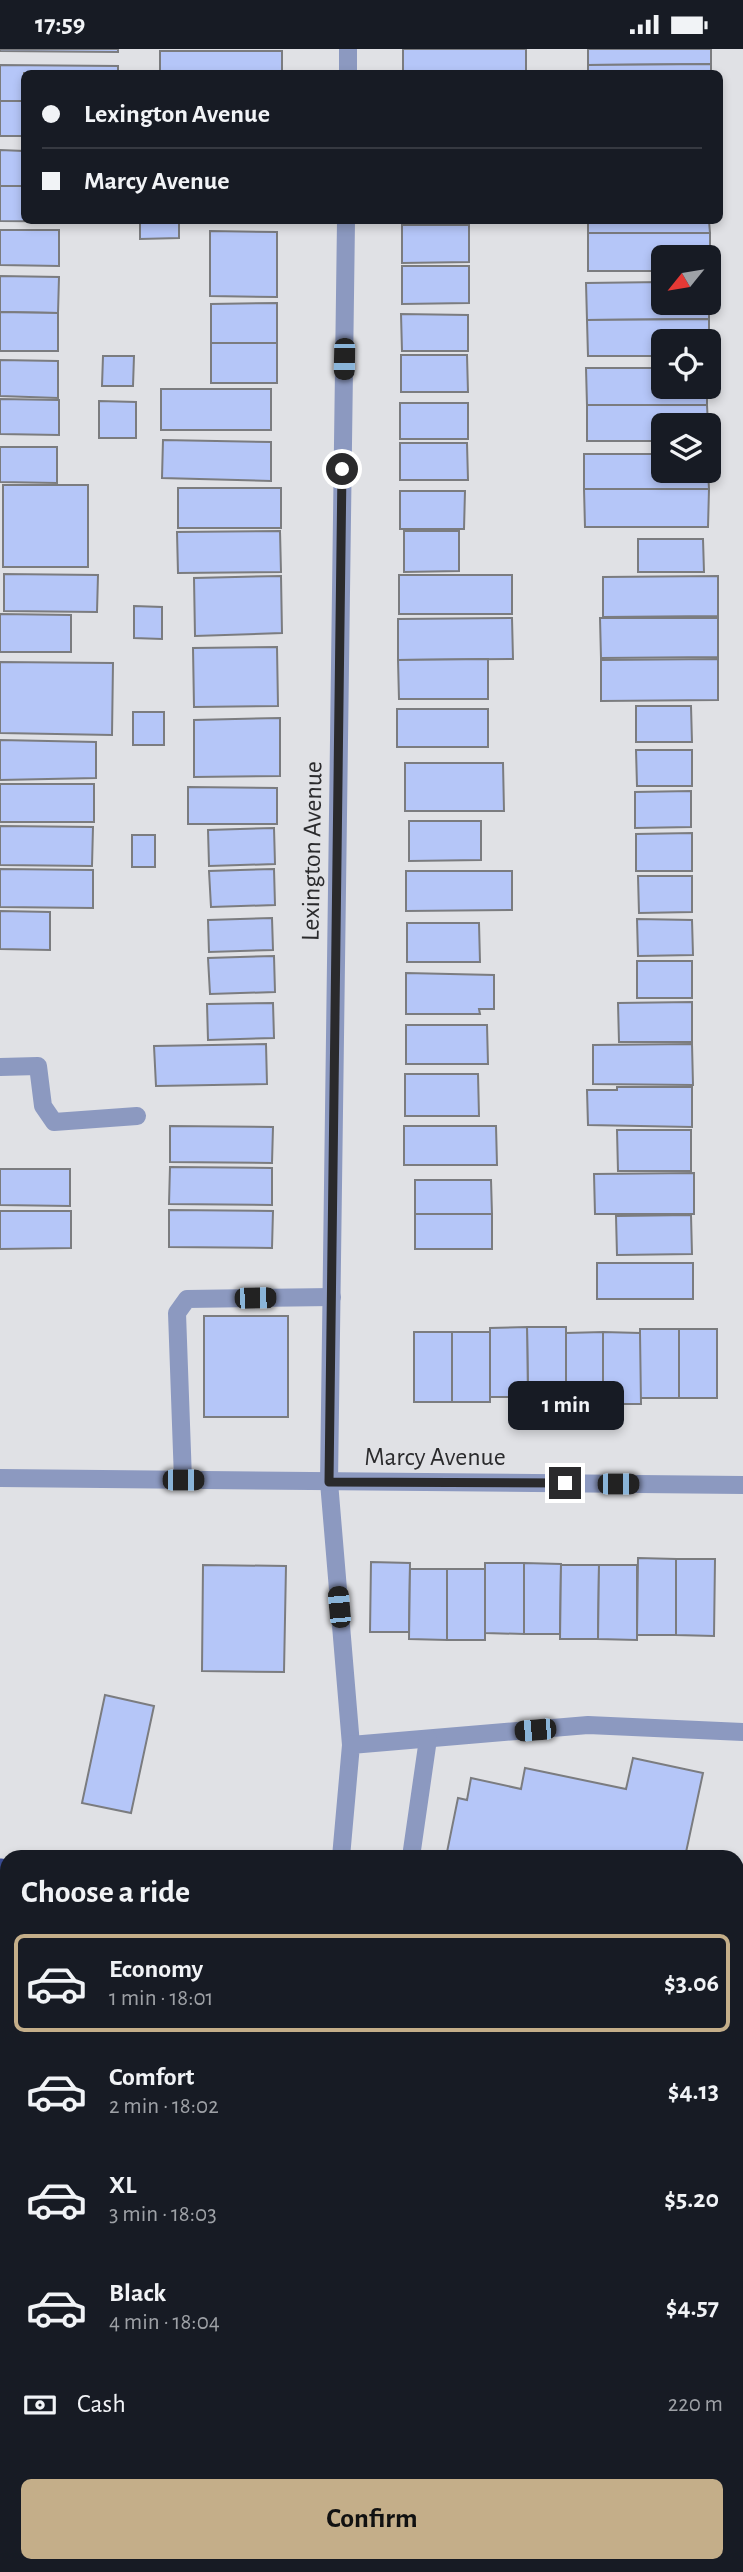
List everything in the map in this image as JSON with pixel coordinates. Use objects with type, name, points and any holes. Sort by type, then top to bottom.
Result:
[{"type":"street","points":[[348,49],[348,70]]},
{"type":"street","name":"Lexington Avenue","points":[[342,1850],[351,1745],[329,1482],[346,224]]},
{"type":"street","points":[[0,1067],[38,1066],[43,1106],[54,1122],[137,1116]]},
{"type":"street","points":[[183,1480],[177,1313],[187,1299],[332,1297]]},
{"type":"street","name":"Marcy Avenue","points":[[0,1478],[743,1485]]},
{"type":"street","points":[[351,1745],[588,1725],[743,1732]]},
{"type":"street","points":[[412,1850],[428,1739]]},
{"type":"building","points":[[118,49],[118,52],[0,51]]},
{"type":"building","points":[[403,49],[526,49],[526,70],[403,70]]},
{"type":"building","points":[[588,49],[711,49],[711,64],[588,65]]},
{"type":"building","points":[[160,51],[282,51],[282,70],[160,70]]},
{"type":"building","points":[[711,64],[711,70],[588,70],[588,65]]},
{"type":"building","points":[[0,65],[118,66],[118,70],[21,70],[21,101],[0,101]]},
{"type":"building","points":[[0,101],[21,101],[21,136],[0,136]]},
{"type":"building","points":[[0,150],[21,151],[21,186],[0,186]]},
{"type":"building","points":[[0,186],[21,186],[21,221],[0,221]]},
{"type":"building","points":[[140,224],[179,224],[179,238],[140,239]]},
{"type":"building","points":[[588,224],[709,224],[710,233],[588,233]]},
{"type":"building","points":[[402,225],[469,225],[469,262],[402,263]]},
{"type":"building","points":[[0,230],[59,230],[59,266],[0,265]]},
{"type":"building","points":[[210,231],[277,232],[277,297],[210,296]]},
{"type":"building","points":[[588,233],[710,233],[710,245],[651,245],[651,271],[588,271]]},
{"type":"building","points":[[402,266],[469,266],[469,303],[402,304]]},
{"type":"building","points":[[0,276],[59,277],[58,313],[0,312]]},
{"type":"building","points":[[651,282],[651,315],[709,315],[709,319],[587,320],[586,283]]},
{"type":"building","points":[[277,303],[277,343],[211,343],[211,304]]},
{"type":"building","points":[[0,312],[58,313],[58,351],[0,351]]},
{"type":"building","points":[[401,314],[468,315],[468,351],[402,351]]},
{"type":"building","points":[[709,319],[709,329],[651,329],[651,356],[588,356],[587,320]]},
{"type":"building","points":[[211,343],[277,343],[277,383],[211,383]]},
{"type":"building","points":[[401,355],[467,355],[468,392],[401,392]]},
{"type":"building","points":[[103,356],[134,356],[133,386],[102,386]]},
{"type":"building","points":[[0,360],[58,361],[58,398],[0,396]]},
{"type":"building","points":[[586,368],[651,368],[651,399],[707,399],[707,405],[587,405]]},
{"type":"building","points":[[161,389],[271,389],[271,430],[161,430]]},
{"type":"building","points":[[0,399],[59,400],[59,435],[0,434]]},
{"type":"building","points":[[99,401],[136,402],[136,438],[99,438]]},
{"type":"building","points":[[400,403],[468,403],[468,439],[400,439]]},
{"type":"building","points":[[587,405],[707,405],[707,413],[651,413],[651,441],[587,441]]},
{"type":"building","points":[[163,440],[271,442],[271,481],[162,478]]},
{"type":"building","points":[[400,443],[467,443],[468,480],[400,480]]},
{"type":"building","points":[[0,447],[57,447],[57,483],[0,482]]},
{"type":"building","points":[[584,454],[651,454],[651,483],[709,483],[709,489],[584,489]]},
{"type":"building","points":[[3,485],[88,485],[88,567],[3,567]]},
{"type":"building","points":[[178,488],[281,488],[281,528],[178,528]]},
{"type":"building","points":[[584,489],[709,489],[708,527],[585,527]]},
{"type":"building","points":[[400,491],[465,491],[464,529],[400,529]]},
{"type":"building","points":[[280,531],[281,572],[178,573],[177,532]]},
{"type":"building","points":[[404,531],[459,531],[459,571],[404,572]]},
{"type":"building","points":[[638,539],[703,539],[704,572],[638,572]]},
{"type":"building","points":[[4,574],[98,575],[97,612],[4,611]]},
{"type":"building","points":[[399,575],[512,575],[512,614],[399,614]]},
{"type":"building","points":[[281,576],[282,633],[195,636],[194,578]]},
{"type":"building","points":[[718,576],[718,616],[603,617],[603,577]]},
{"type":"building","points":[[134,606],[162,607],[162,639],[134,638]]},
{"type":"building","points":[[0,614],[71,615],[71,652],[0,652]]},
{"type":"building","points":[[512,618],[513,659],[398,660],[398,619]]},
{"type":"building","points":[[600,618],[718,618],[718,657],[601,658]]},
{"type":"building","points":[[277,647],[278,706],[194,707],[193,648]]},
{"type":"building","points":[[488,659],[488,699],[399,699],[398,660]]},
{"type":"building","points":[[718,659],[718,700],[601,701],[601,660]]},
{"type":"building","points":[[0,662],[113,663],[112,735],[0,733]]},
{"type":"building","points":[[636,706],[691,706],[692,742],[636,742]]},
{"type":"building","points":[[397,709],[488,709],[488,747],[397,747]]},
{"type":"building","points":[[133,712],[164,712],[164,745],[133,745]]},
{"type":"building","points":[[280,718],[280,776],[194,777],[194,720]]},
{"type":"building","points":[[0,740],[96,742],[96,778],[0,780]]},
{"type":"building","points":[[636,750],[692,750],[692,786],[637,786]]},
{"type":"building","points":[[405,763],[503,763],[504,811],[405,811]]},
{"type":"building","points":[[0,784],[94,784],[94,822],[0,822]]},
{"type":"building","points":[[188,787],[277,788],[277,824],[188,824]]},
{"type":"building","points":[[691,791],[691,827],[635,828],[635,792]]},
{"type":"building","points":[[409,821],[481,821],[481,860],[409,861]]},
{"type":"building","points":[[0,826],[93,827],[92,866],[0,865]]},
{"type":"building","points":[[274,828],[275,864],[209,866],[208,830]]},
{"type":"building","points":[[692,833],[692,871],[636,871],[636,834]]},
{"type":"building","points":[[132,835],[155,835],[155,867],[132,867]]},
{"type":"building","points":[[0,869],[93,870],[93,908],[0,907]]},
{"type":"building","points":[[274,869],[275,905],[211,907],[209,871]]},
{"type":"building","points":[[406,871],[512,871],[512,910],[406,911]]},
{"type":"building","points":[[638,876],[692,876],[692,912],[639,913]]},
{"type":"building","points":[[0,911],[50,912],[50,950],[0,949]]},
{"type":"building","points":[[272,918],[273,950],[209,952],[208,920]]},
{"type":"building","points":[[637,919],[692,920],[693,955],[638,956]]},
{"type":"building","points":[[407,923],[479,923],[480,962],[407,962]]},
{"type":"building","points":[[274,956],[275,992],[210,994],[208,958]]},
{"type":"building","points":[[637,961],[692,961],[692,998],[637,998]]},
{"type":"building","points":[[406,973],[494,975],[494,1009],[479,1009],[480,1014],[406,1014]]},
{"type":"building","points":[[692,1002],[692,1042],[619,1042],[618,1003]]},
{"type":"building","points":[[273,1003],[274,1038],[208,1040],[207,1004]]},
{"type":"building","points":[[406,1025],[487,1025],[488,1064],[406,1064]]},
{"type":"building","points":[[266,1044],[267,1084],[156,1086],[154,1046]]},
{"type":"building","points":[[692,1044],[693,1085],[593,1084],[593,1045]]},
{"type":"building","points":[[405,1074],[478,1074],[479,1116],[405,1116]]},
{"type":"building","points":[[617,1087],[692,1087],[692,1127],[588,1125],[587,1090],[617,1090]]},
{"type":"building","points":[[170,1126],[273,1127],[272,1163],[170,1162]]},
{"type":"building","points":[[404,1126],[496,1126],[497,1165],[404,1165]]},
{"type":"building","points":[[617,1130],[691,1130],[691,1171],[618,1171]]},
{"type":"building","points":[[170,1167],[272,1168],[272,1205],[169,1204]]},
{"type":"building","points":[[0,1169],[70,1169],[70,1206],[0,1205]]},
{"type":"building","points":[[694,1173],[694,1214],[595,1214],[594,1174]]},
{"type":"building","points":[[415,1180],[491,1180],[492,1214],[415,1214]]},
{"type":"building","points":[[169,1210],[273,1211],[272,1248],[169,1247]]},
{"type":"building","points":[[0,1211],[71,1211],[71,1248],[0,1249]]},
{"type":"building","points":[[415,1214],[492,1214],[492,1249],[415,1249]]},
{"type":"building","points":[[691,1215],[692,1254],[617,1255],[616,1216]]},
{"type":"building","points":[[597,1263],[693,1263],[693,1299],[597,1299]]},
{"type":"building","points":[[204,1316],[288,1316],[288,1417],[204,1417]]},
{"type":"building","points":[[527,1327],[566,1327],[566,1396],[528,1397]]},
{"type":"building","points":[[527,1327],[528,1397],[490,1397],[490,1328]]},
{"type":"building","points":[[640,1329],[679,1329],[679,1398],[640,1398]]},
{"type":"building","points":[[679,1329],[717,1329],[717,1398],[679,1398]]},
{"type":"building","points":[[414,1332],[452,1332],[452,1402],[414,1402]]},
{"type":"building","points":[[452,1332],[490,1332],[490,1402],[452,1402]]},
{"type":"building","points":[[603,1332],[640,1333],[641,1404],[603,1404]]},
{"type":"building","points":[[603,1332],[603,1404],[566,1404],[566,1333]]},
{"type":"building","points":[[638,1558],[676,1559],[676,1635],[637,1635]]},
{"type":"building","points":[[676,1559],[715,1559],[714,1636],[676,1635]]},
{"type":"building","points":[[371,1562],[410,1563],[409,1632],[370,1632]]},
{"type":"building","points":[[485,1563],[524,1563],[524,1634],[485,1633]]},
{"type":"building","points":[[524,1563],[561,1564],[560,1634],[524,1634]]},
{"type":"building","points":[[203,1565],[286,1566],[284,1672],[202,1671]]},
{"type":"building","points":[[561,1565],[599,1565],[598,1639],[560,1639]]},
{"type":"building","points":[[599,1565],[637,1565],[637,1640],[598,1639]]},
{"type":"building","points":[[410,1569],[447,1569],[447,1640],[409,1639]]},
{"type":"building","points":[[447,1569],[485,1569],[485,1640],[447,1640]]},
{"type":"building","points":[[105,1695],[154,1706],[131,1813],[82,1803]]},
{"type":"building","points":[[633,1758],[703,1773],[686,1850],[447,1850],[458,1798],[467,1800],[471,1778],[521,1789],[525,1768],[626,1789]]},
{"type":"route","points":[[342,469],[329,1482],[565,1483]]}]
